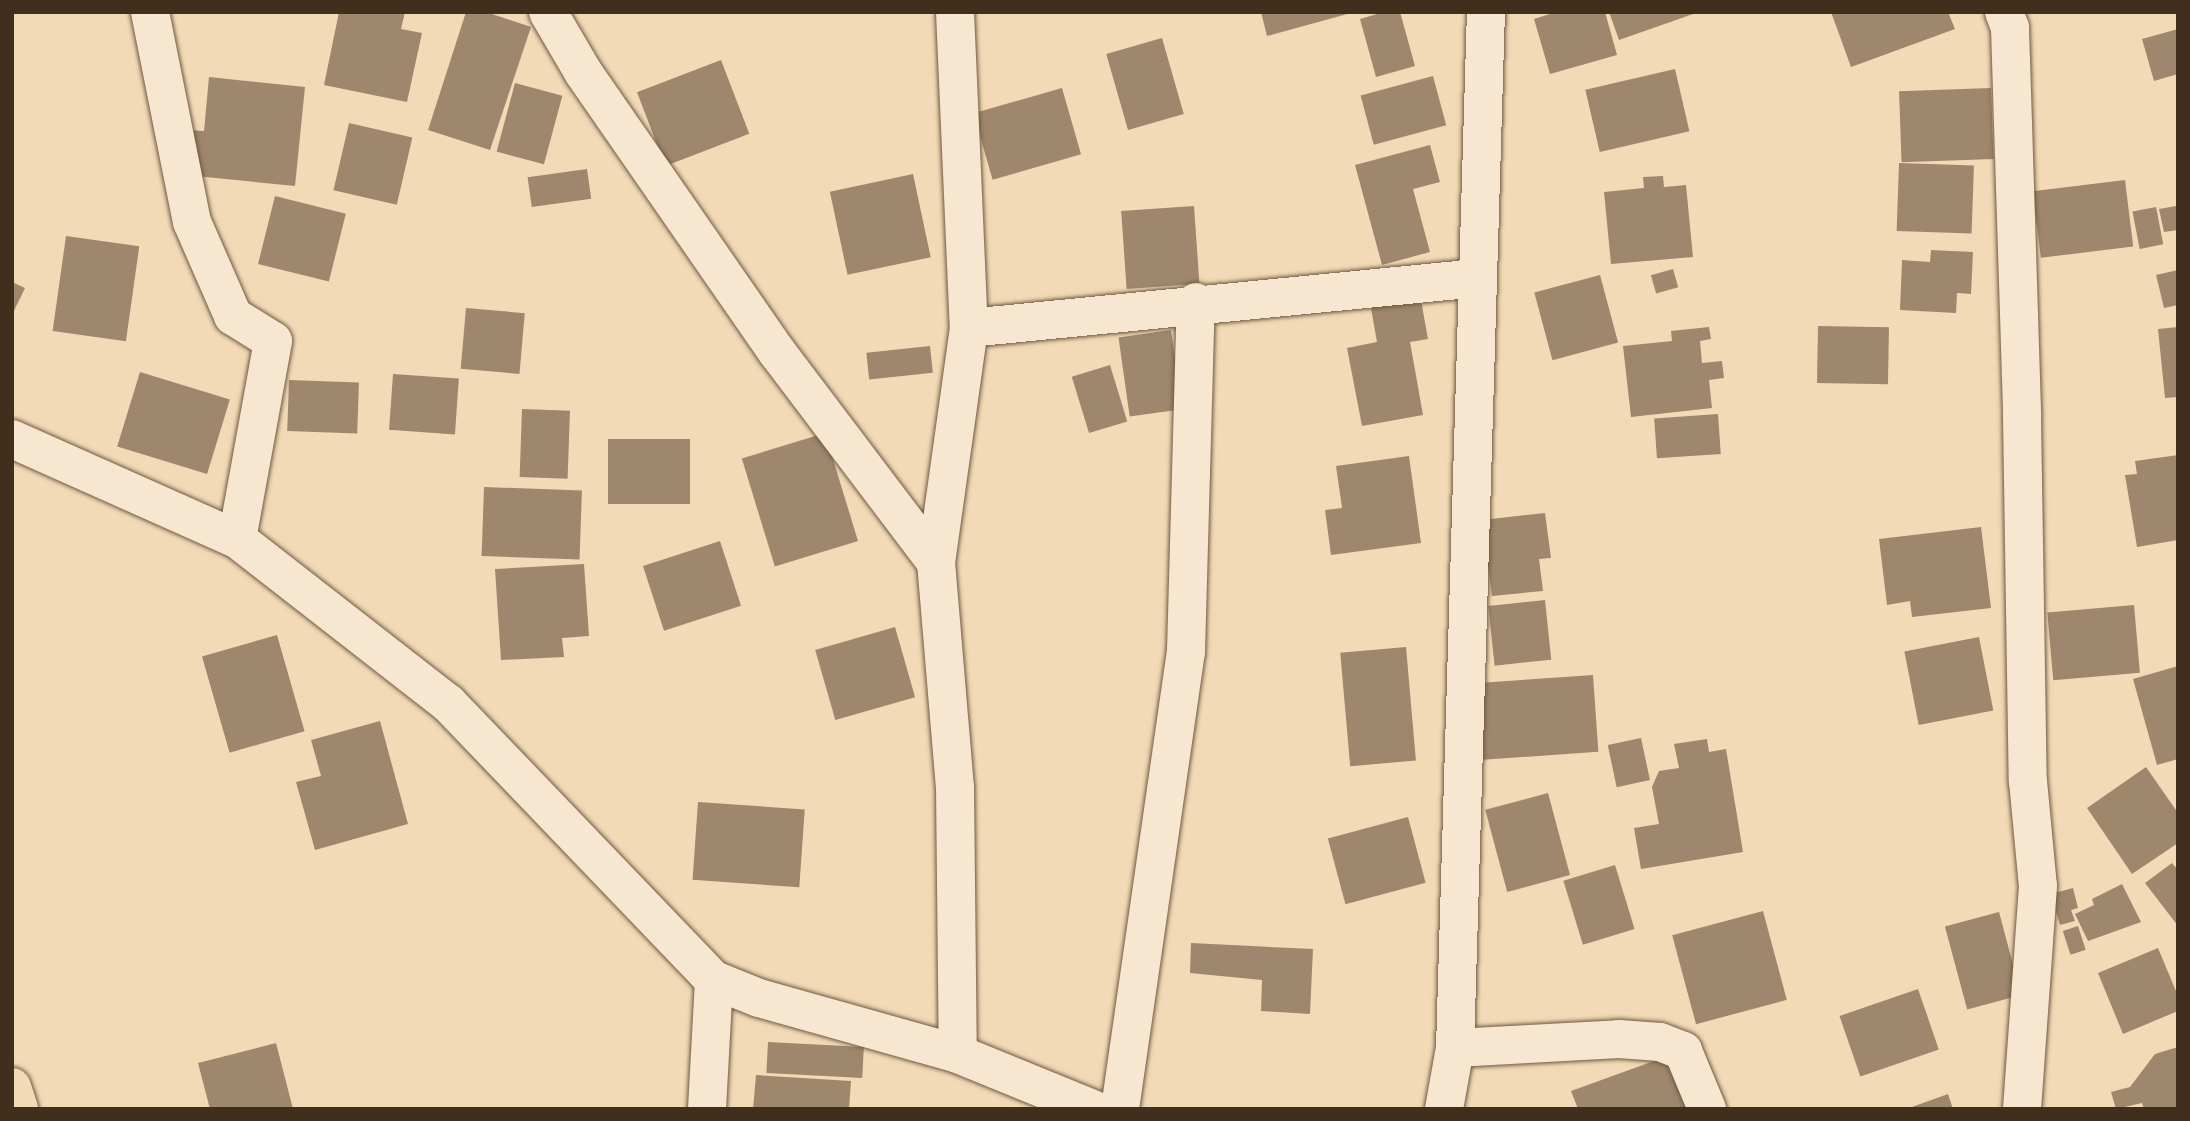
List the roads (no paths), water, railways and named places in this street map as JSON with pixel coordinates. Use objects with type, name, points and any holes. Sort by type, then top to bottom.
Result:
[{"type":"highway","points":[[12,1087],[19,1109]]},
{"type":"street","points":[[150,12],[192,222],[233,316],[273,341],[237,539]]},
{"type":"street","points":[[548,12],[583,72],[777,352],[936,562]]},
{"type":"street","points":[[955,12],[969,328],[936,562],[955,787],[958,1054]]},
{"type":"street","points":[[1444,1109],[1455,1048],[1486,12]]},
{"type":"street","points":[[2004,12],[2010,28],[2022,417],[2028,781],[2038,886],[2022,1109]]},
{"type":"street","points":[[969,328],[1196,302],[1478,278]]},
{"type":"street","points":[[1120,1109],[1186,652],[1196,302]]},
{"type":"street","points":[[12,439],[237,539],[448,703],[714,980],[759,998],[958,1054],[1093,1109]]},
{"type":"street","points":[[708,1109],[714,980]]},
{"type":"street","points":[[1455,1048],[1619,1039],[1660,1042],[1684,1051],[1707,1109]]}]
